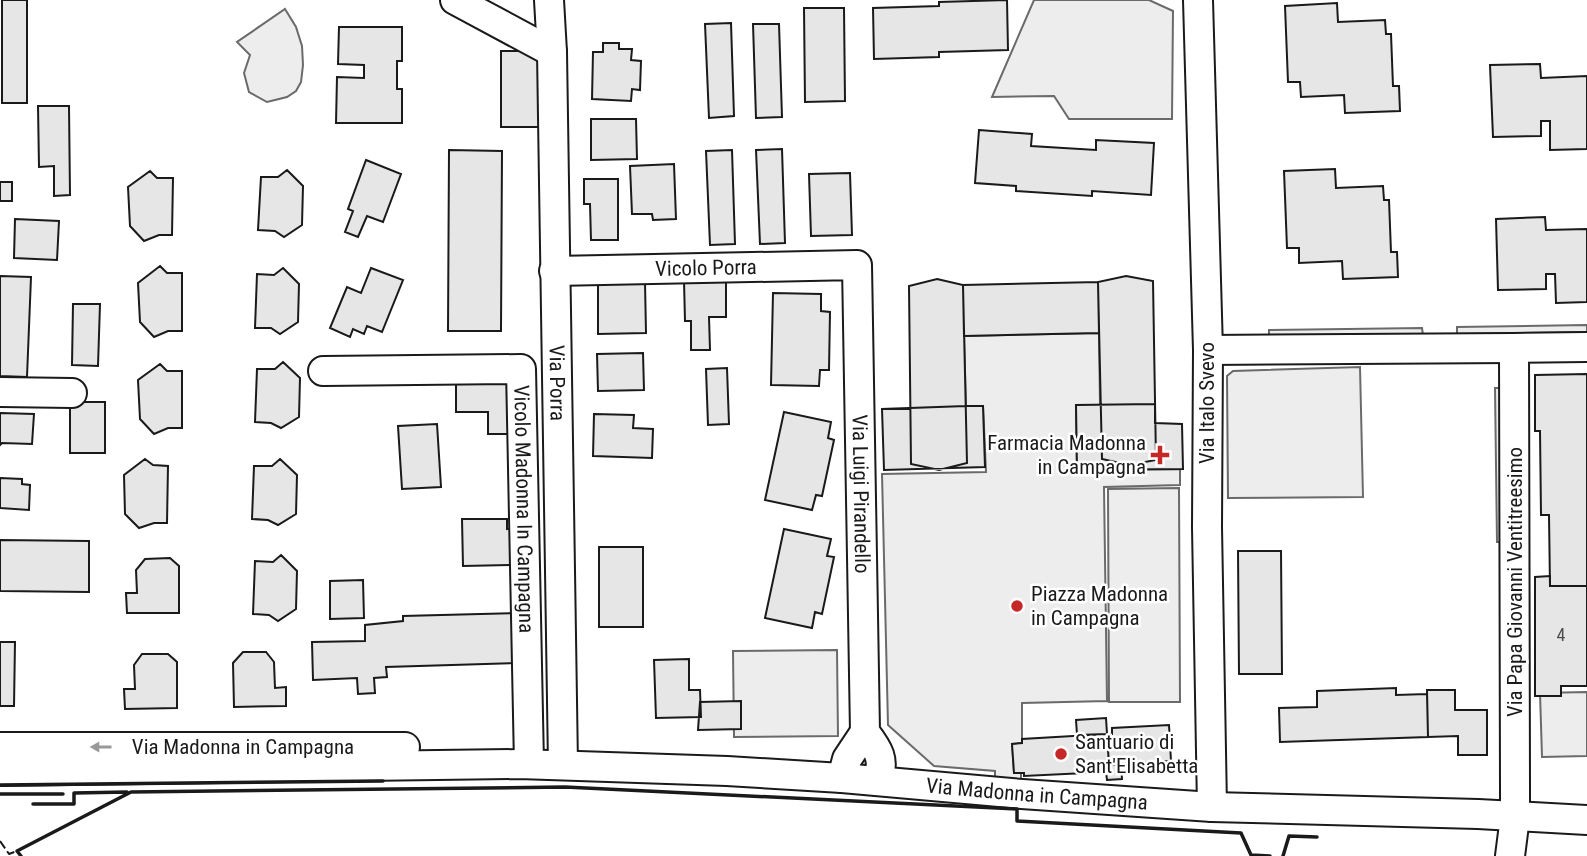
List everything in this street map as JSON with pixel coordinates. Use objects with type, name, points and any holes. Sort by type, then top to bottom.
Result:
[{"type":"street","points":[[455,0],[552,52]]},
{"type":"street","name":"Via Porra","points":[[548,0],[552,52],[564,765]]},
{"type":"street","name":"Via Italo Svevo","points":[[1198,0],[1208,350],[1212,807]]},
{"type":"street","name":"Vicolo Porra","points":[[554,271],[857,265]]},
{"type":"street","name":"Via Luigi Pirandello","points":[[857,265],[865,727],[881,757],[882,766],[877,781]]},
{"type":"street","points":[[1208,350],[1587,347]]},
{"type":"street","name":"Via Papa Giovanni Ventitreesimo","points":[[1510,856],[1515,817],[1514,348]]},
{"type":"street","name":"Vicolo Madonna In Campagna","points":[[323,371],[521,369],[529,764]]},
{"type":"street","points":[[0,392],[72,393]]},
{"type":"street","points":[[842,778],[847,759],[865,727],[930,786]]},
{"type":"street","name":"Via Madonna in Campagna","points":[[0,747],[405,747],[440,749],[485,765]]},
{"type":"street","name":"Via Madonna in Campagna","points":[[0,771],[564,765],[842,778],[1212,807],[1587,820]]},
{"type":"shaded area","points":[[1034,0],[1149,0],[1173,11],[1172,119],[1069,119],[1054,96],[992,97]]},
{"type":"shaded area","points":[[285,9],[296,27],[302,46],[301,82],[296,91],[287,97],[267,102],[249,92],[244,73],[250,55],[237,42]]},
{"type":"shaded area","points":[[1587,325],[1587,332],[1457,334],[1457,327]]},
{"type":"shaded area","points":[[1422,328],[1423,335],[1269,337],[1269,330]]},
{"type":"shaded area","points":[[1099,333],[1100,405],[1076,405],[1077,470],[1180,469],[1180,485],[1104,487],[1107,701],[1022,703],[1022,743],[1012,744],[1014,773],[1021,773],[1021,780],[995,778],[995,771],[934,766],[888,725],[882,474],[986,472],[983,406],[966,406],[964,336]]},
{"type":"shaded area","points":[[1360,367],[1363,497],[1228,498],[1227,376],[1233,371]]},
{"type":"shaded area","points":[[1495,388],[1503,388],[1504,542],[1497,542]]},
{"type":"shaded area","points":[[1179,488],[1180,702],[1109,702],[1108,489]]},
{"type":"shaded area","points":[[837,650],[838,736],[734,737],[733,651]]},
{"type":"shaded area","points":[[1587,692],[1587,756],[1542,757],[1540,693]]},
{"type":"building","points":[[2,0],[27,0],[27,103],[2,103]]},
{"type":"building","points":[[1007,0],[1008,50],[939,52],[939,57],[874,59],[873,8]]},
{"type":"building","points":[[1337,3],[1338,22],[1385,20],[1386,34],[1391,34],[1393,86],[1399,86],[1400,111],[1345,113],[1344,95],[1301,97],[1300,82],[1288,82],[1285,6]]},
{"type":"building","points":[[804,8],[844,8],[845,101],[805,102]]},
{"type":"building","points":[[731,23],[734,116],[709,118],[705,24]]},
{"type":"building","points":[[753,24],[779,24],[782,117],[756,118]]},
{"type":"building","points":[[339,27],[402,27],[402,61],[397,61],[397,89],[402,89],[402,123],[336,123],[337,77],[364,78],[364,65],[338,64]]},
{"type":"building","points":[[603,43],[619,43],[619,49],[632,49],[631,60],[641,61],[640,90],[632,89],[631,101],[592,99],[593,52],[603,52]]},
{"type":"building","points":[[501,51],[545,51],[546,127],[501,127]]},
{"type":"building","points":[[1540,64],[1541,78],[1587,76],[1587,149],[1550,150],[1550,121],[1541,121],[1541,136],[1493,137],[1490,65]]},
{"type":"building","points":[[38,106],[69,106],[70,195],[54,196],[54,166],[39,167]]},
{"type":"building","points":[[591,119],[636,119],[637,159],[591,160]]},
{"type":"building","points":[[979,130],[1032,134],[1031,146],[1096,150],[1096,140],[1154,143],[1151,195],[1092,191],[1092,196],[1016,191],[1016,186],[975,183]]},
{"type":"building","points":[[782,149],[785,243],[760,244],[756,150]]},
{"type":"building","points":[[449,150],[502,151],[501,331],[448,331]]},
{"type":"building","points":[[732,150],[735,244],[710,245],[706,151]]},
{"type":"building","points":[[366,160],[401,174],[383,222],[367,216],[358,237],[345,232],[353,211],[348,209]]},
{"type":"building","points":[[674,164],[676,219],[653,220],[652,214],[632,214],[630,166]]},
{"type":"building","points":[[1335,169],[1336,188],[1383,186],[1384,200],[1389,200],[1391,252],[1397,252],[1398,277],[1343,279],[1342,261],[1299,263],[1299,248],[1287,248],[1284,171]]},
{"type":"building","points":[[287,170],[303,186],[302,225],[284,237],[275,231],[258,230],[261,177],[278,177]]},
{"type":"building","points":[[150,171],[157,178],[173,178],[172,235],[159,235],[144,241],[130,226],[128,187]]},
{"type":"building","points":[[850,173],[852,235],[811,236],[809,174]]},
{"type":"building","points":[[584,179],[618,179],[618,240],[591,240],[590,204],[584,204]]},
{"type":"building","points":[[0,182],[12,182],[12,201],[0,201]]},
{"type":"building","points":[[1545,217],[1546,230],[1587,229],[1587,302],[1556,303],[1555,274],[1546,274],[1546,289],[1498,290],[1496,219]]},
{"type":"building","points":[[15,219],[59,221],[57,260],[14,258]]},
{"type":"building","points":[[160,266],[167,273],[182,273],[182,331],[168,331],[154,337],[140,322],[138,283]]},
{"type":"building","points":[[283,268],[299,284],[298,322],[280,334],[271,328],[255,328],[257,274],[274,275]]},
{"type":"building","points":[[371,268],[403,280],[382,332],[367,326],[364,334],[353,329],[350,337],[330,328],[347,287],[361,293]]},
{"type":"building","points":[[0,276],[31,277],[27,377],[0,376]]},
{"type":"building","points":[[1126,276],[1153,281],[1156,460],[1129,465],[1102,459],[1098,282]]},
{"type":"building","points":[[937,279],[963,285],[967,463],[939,470],[911,464],[909,286]]},
{"type":"building","points":[[684,281],[726,281],[726,317],[709,317],[710,350],[691,350],[691,321],[685,321]]},
{"type":"building","points":[[645,282],[646,333],[598,334],[598,283]]},
{"type":"building","points":[[1098,282],[1099,333],[964,336],[963,285]]},
{"type":"building","points":[[773,293],[821,294],[821,311],[830,312],[829,370],[820,370],[819,386],[771,385]]},
{"type":"building","points":[[73,304],[100,304],[98,366],[72,365]]},
{"type":"building","points":[[643,353],[644,390],[598,391],[597,354]]},
{"type":"building","points":[[283,362],[300,378],[299,417],[281,428],[271,423],[255,422],[257,369],[275,369]]},
{"type":"building","points":[[160,364],[167,371],[182,371],[182,428],[168,428],[154,434],[140,419],[138,380]]},
{"type":"building","points":[[727,368],[729,424],[708,425],[706,369]]},
{"type":"building","points":[[1587,374],[1587,586],[1550,586],[1549,515],[1541,515],[1540,431],[1535,431],[1535,375]]},
{"type":"building","points":[[456,384],[515,384],[515,434],[488,434],[488,412],[456,412]]},
{"type":"building","points":[[70,402],[105,402],[105,453],[70,453]]},
{"type":"building","points":[[1155,404],[1155,423],[1182,424],[1183,469],[1077,470],[1076,405]]},
{"type":"building","points":[[983,406],[985,467],[884,470],[882,409]]},
{"type":"building","points":[[784,412],[831,422],[828,438],[834,440],[822,496],[816,495],[812,510],[765,500]]},
{"type":"building","points":[[0,413],[34,414],[32,444],[0,445]]},
{"type":"building","points":[[594,414],[634,415],[633,428],[653,429],[652,458],[593,456]]},
{"type":"building","points":[[437,424],[441,487],[402,489],[398,426]]},
{"type":"building","points":[[145,459],[153,465],[168,466],[167,523],[154,523],[139,528],[125,514],[124,475]]},
{"type":"building","points":[[280,459],[297,475],[296,514],[278,525],[268,520],[252,519],[254,466],[272,466]]},
{"type":"building","points":[[0,478],[22,479],[22,484],[30,485],[29,510],[0,508]]},
{"type":"building","points":[[462,519],[507,519],[507,529],[513,528],[513,565],[463,566]]},
{"type":"building","points":[[784,529],[831,539],[827,556],[834,557],[822,614],[815,612],[812,628],[765,618]]},
{"type":"building","points":[[0,540],[89,541],[89,592],[0,591]]},
{"type":"building","points":[[599,547],[643,547],[643,627],[599,627]]},
{"type":"building","points":[[1238,551],[1281,551],[1282,674],[1239,674]]},
{"type":"building","points":[[281,555],[297,571],[296,609],[278,621],[269,615],[253,614],[255,561],[273,562]]},
{"type":"building","points":[[170,558],[179,566],[179,613],[127,613],[126,593],[137,593],[136,570],[145,559]]},
{"type":"building","points":[[1550,576],[1550,586],[1587,586],[1587,686],[1561,686],[1561,696],[1535,696],[1535,577]]},
{"type":"building","points":[[363,580],[364,618],[330,619],[330,581]]},
{"type":"building","points":[[517,613],[519,663],[386,667],[387,677],[374,678],[375,693],[358,694],[357,678],[313,680],[312,642],[365,641],[365,625],[403,621],[403,616]]},
{"type":"building","points":[[0,642],[15,642],[14,706],[0,706]]},
{"type":"building","points":[[243,652],[266,652],[274,662],[275,688],[286,687],[286,706],[234,707],[233,663]]},
{"type":"building","points":[[142,654],[168,654],[177,662],[177,708],[125,709],[124,689],[135,689],[134,665]]},
{"type":"building","points":[[689,659],[689,690],[700,690],[701,717],[656,718],[654,660]]},
{"type":"building","points":[[1396,688],[1396,695],[1427,694],[1428,737],[1280,742],[1279,708],[1317,707],[1317,691]]},
{"type":"building","points":[[1427,690],[1455,690],[1455,710],[1487,710],[1487,755],[1458,755],[1458,736],[1428,737]]},
{"type":"building","points":[[741,701],[741,729],[698,730],[700,702]]},
{"type":"building","points":[[1106,718],[1107,734],[1077,735],[1076,720]]},
{"type":"building","points":[[1169,725],[1171,761],[1109,765],[1107,734],[1112,734],[1112,728]]},
{"type":"building","name":"Santuario di Sant'Elisabetta","points":[[1107,734],[1109,765],[1105,765],[1106,772],[1024,776],[1024,773],[1014,773],[1012,744],[1022,743],[1022,739]]},
{"type":"building","points":[[1121,764],[1122,779],[1107,780],[1105,765]]},
{"type":"fence","points":[[0,841],[9,854],[17,851]]},
{"type":"wall","points":[[0,785],[383,781]]},
{"type":"wall","points":[[21,856],[17,851],[131,792],[565,787],[1017,809],[1017,821],[1241,833],[1251,855],[1270,856]]},
{"type":"wall","points":[[33,804],[74,804],[74,793],[127,792]]},
{"type":"wall","points":[[0,794],[63,794]]},
{"type":"wall","points":[[1283,856],[1289,836],[1317,837]]},
{"type":"place","name":"Farmacia Madonna in Campagna","points":[[1160,455]]},
{"type":"place","name":"Piazza Madonna in Campagna","points":[[1017,606]]},
{"type":"place","name":"Santuario di Sant'Elisabetta","points":[[1061,754]]}]
